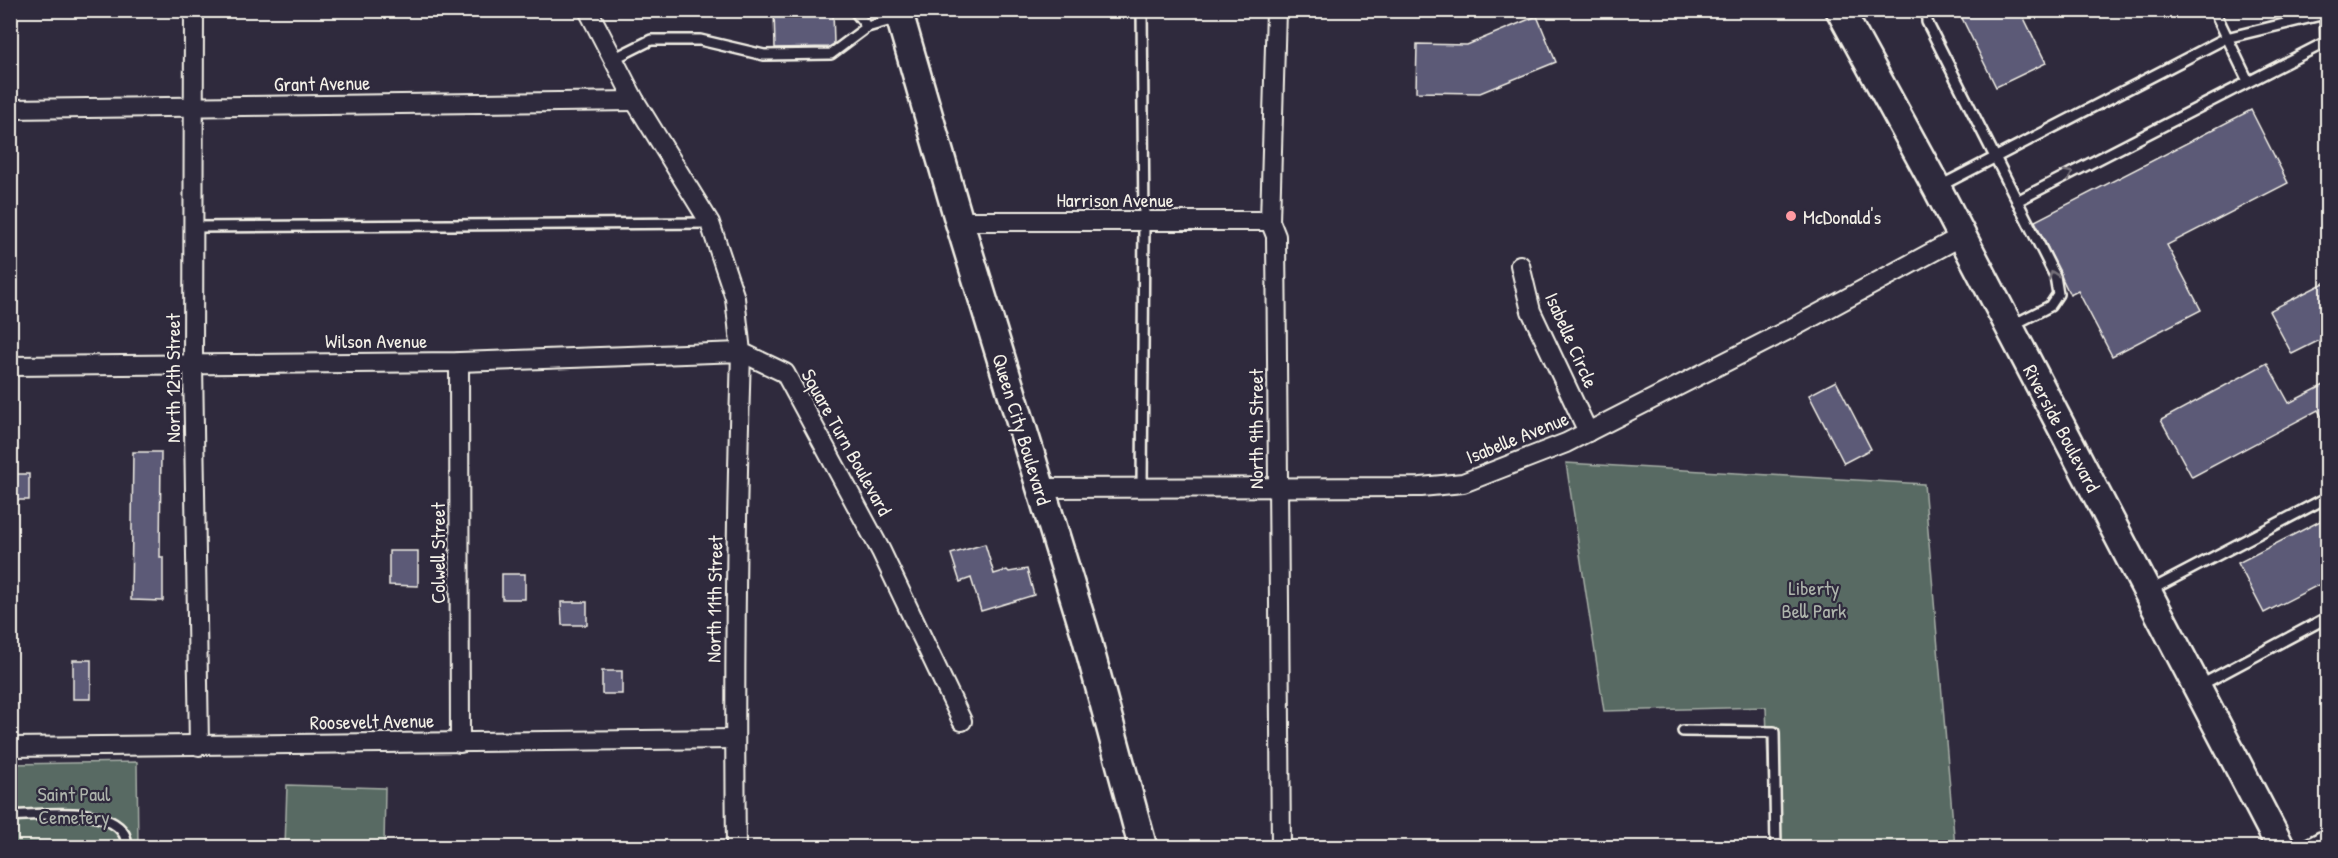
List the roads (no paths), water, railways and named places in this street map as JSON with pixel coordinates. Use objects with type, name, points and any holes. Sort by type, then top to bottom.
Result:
[{"type":"main road","name":"Riverside Boulevard","points":[[1840,10],[1937,188],[2281,848]]},
{"type":"main road","name":"Queen City Boulevard","points":[[899,14],[959,221],[1086,636],[1143,848]]},
{"type":"street","name":"North 12th Street","points":[[194,10],[194,364],[200,746]]},
{"type":"street","points":[[588,10],[635,101],[710,223],[735,298],[741,352]]},
{"type":"street","name":"North 9th Street","points":[[1276,10],[1270,221],[1276,236],[1281,848]]},
{"type":"street","name":"Grant Avenue","points":[[10,109],[635,101]]},
{"type":"street","name":"Harrison Avenue","points":[[959,221],[1270,221]]},
{"type":"street","name":"Isabelle Avenue","points":[[1040,488],[1421,487],[1463,483],[1566,443],[1792,328],[1962,236]]},
{"type":"street","name":"Isabelle Circle","points":[[1520,265],[1531,311],[1588,432]]},
{"type":"street","name":"Wilson Avenue","points":[[10,366],[459,362],[741,352]]},
{"type":"street","name":"Square Turn Boulevard","points":[[741,352],[785,373],[880,551],[962,721]]},
{"type":"street","name":"North 11th Street","points":[[736,848],[737,472],[741,352]]},
{"type":"street","name":"Colwell Street","points":[[459,362],[460,743]]},
{"type":"street","name":"Roosevelt Avenue","points":[[10,747],[735,738]]},
{"type":"lane","points":[[854,10],[867,27]]},
{"type":"lane","points":[[1142,10],[1144,221],[1142,488]]},
{"type":"lane","points":[[1927,10],[1927,22],[2055,276],[2058,294],[2050,306],[2009,327]]},
{"type":"lane","points":[[2214,10],[2248,81]]},
{"type":"lane","points":[[1937,188],[2226,38],[2325,12],[2325,42],[2017,201]]},
{"type":"lane","points":[[613,59],[651,40],[700,40],[764,55],[831,54],[867,27],[899,14]]},
{"type":"lane","points":[[194,227],[710,223]]},
{"type":"lane","points":[[2147,592],[2328,497]]},
{"type":"lane","points":[[2196,687],[2328,617]]},
{"type":"lane","points":[[1683,731],[1774,732],[1776,848]]},
{"type":"lane","points":[[10,816],[93,815],[112,821],[125,834],[127,848]]},
{"type":"lane","points":[[2300,848],[2328,833]]},
{"type":"place","name":"McDonald's","points":[[1791,216]]},
{"type":"park label","name":"Liberty Bell Park","points":[[1814,598]]},
{"type":"park label","name":"Saint Paul Cemetery","points":[[74,804]]}]
